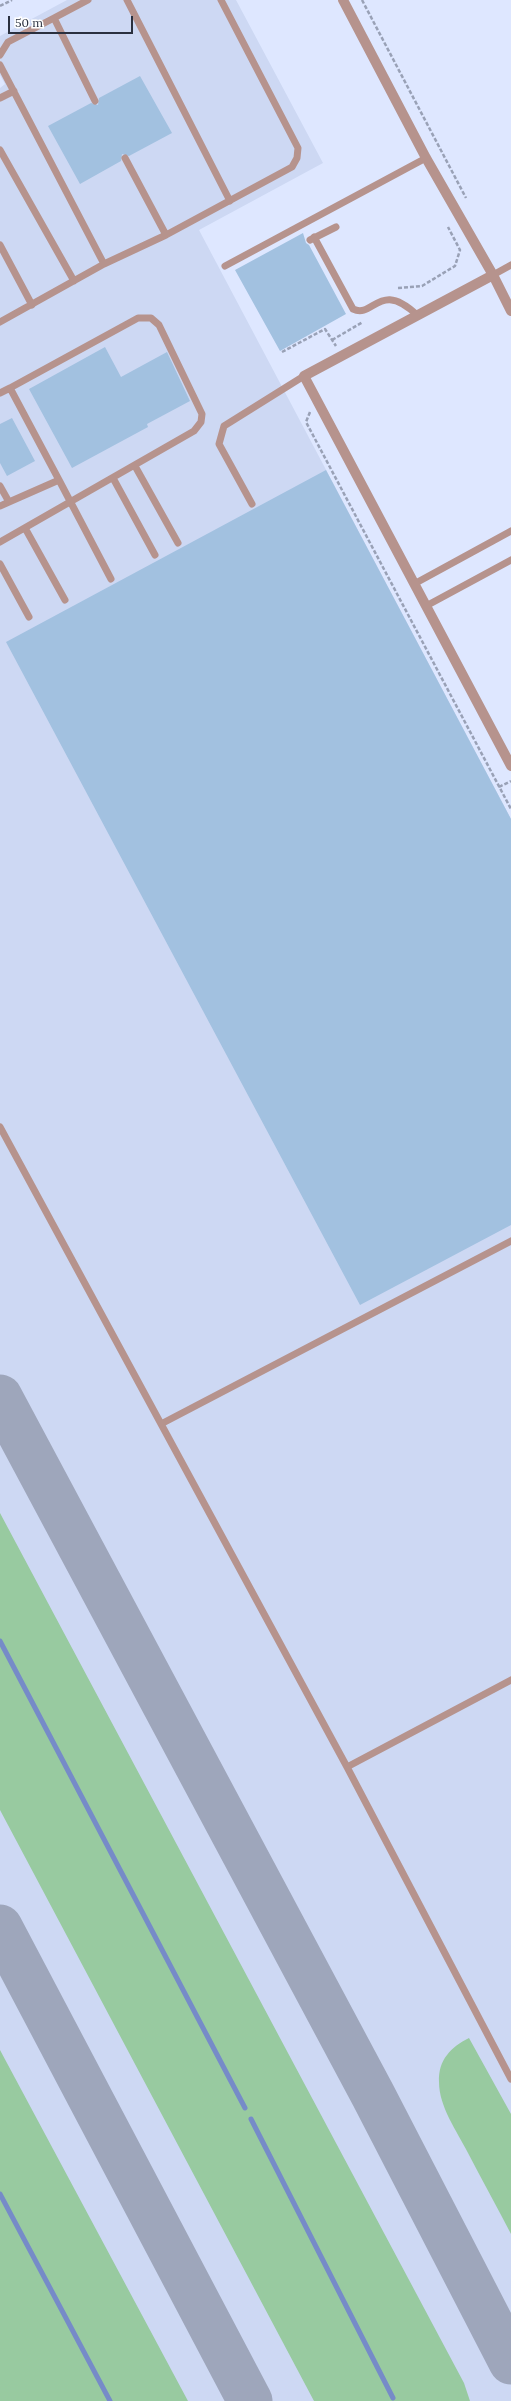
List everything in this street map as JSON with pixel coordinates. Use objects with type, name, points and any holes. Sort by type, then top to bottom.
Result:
[{"type":"street","points":[[343,0],[426,158],[493,275],[511,311]]},
{"type":"street","points":[[493,275],[304,376],[511,766]]},
{"type":"lane","points":[[0,55],[0,51],[8,42],[88,0]]},
{"type":"lane","points":[[127,0],[230,201]]},
{"type":"lane","points":[[0,322],[104,264],[166,235],[292,167],[297,158],[298,148],[221,0]]},
{"type":"lane","points":[[54,18],[95,101]]},
{"type":"lane","points":[[0,65],[104,264]]},
{"type":"lane","points":[[0,98],[14,91]]},
{"type":"lane","points":[[0,150],[74,281]]},
{"type":"lane","points":[[125,158],[166,235]]},
{"type":"lane","points":[[225,266],[426,158]]},
{"type":"lane","points":[[336,227],[312,239],[353,309],[361,310],[384,299],[393,298],[408,306],[418,315]]},
{"type":"lane","points":[[0,245],[32,305]]},
{"type":"lane","points":[[493,275],[511,265]]},
{"type":"lane","points":[[0,393],[138,318],[151,318],[159,325],[202,414],[201,422],[194,431],[0,542]]},
{"type":"lane","points":[[252,504],[219,444],[220,434],[224,426],[304,376]]},
{"type":"lane","points":[[10,388],[111,579]]},
{"type":"lane","points":[[135,466],[178,543]]},
{"type":"lane","points":[[113,478],[155,555]]},
{"type":"lane","points":[[0,506],[59,480]]},
{"type":"lane","points":[[0,486],[9,502]]},
{"type":"lane","points":[[25,528],[65,600]]},
{"type":"lane","points":[[414,584],[511,531]]},
{"type":"lane","points":[[426,606],[511,560]]},
{"type":"lane","points":[[0,564],[29,617]]},
{"type":"lane","points":[[0,1127],[347,1767],[511,2079]]},
{"type":"lane","points":[[161,1424],[511,1241]]},
{"type":"lane","points":[[347,1767],[511,1680]]},
{"type":"path","points":[[0,6],[12,0]]},
{"type":"path","points":[[362,0],[469,203]]},
{"type":"path","points":[[282,352],[322,330],[327,330],[332,340]]},
{"type":"path","points":[[306,422],[511,809]]},
{"type":"path","points":[[499,787],[511,781]]},
{"type":"shaded area","points":[[67,0],[236,0],[323,163],[199,230],[511,819],[511,2401],[0,2401],[0,88],[5,84],[0,75],[0,36]]},
{"type":"green space","points":[[0,1513],[464,2383],[470,2401],[314,2401],[0,1810]]},
{"type":"green space","points":[[469,2038],[511,2114],[511,2234],[449,2119],[442,2101],[439,2074],[443,2061],[451,2050]]},
{"type":"green space","points":[[0,2050],[188,2401],[0,2401]]},
{"type":"building","points":[[140,76],[172,133],[129,156],[122,154],[121,161],[80,184],[48,126],[91,103],[98,105],[99,98]]},
{"type":"building","points":[[303,233],[306,243],[309,245],[346,314],[280,351],[235,270]]},
{"type":"building","points":[[105,347],[121,377],[167,352],[190,401],[147,424],[148,427],[72,468],[29,389]]},
{"type":"building","points":[[12,418],[35,461],[7,476],[0,463],[0,424]]},
{"type":"building","points":[[326,470],[511,819],[511,1225],[360,1305],[6,642]]},
{"type":"waterway","points":[[0,1641],[245,2108]]},
{"type":"waterway","points":[[251,2119],[393,2398]]},
{"type":"waterway","points":[[0,2194],[110,2401]]},
{"type":"taxiway","points":[[0,1397],[373,2095],[511,2362]]},
{"type":"taxiway","points":[[0,1927],[250,2401]]}]
